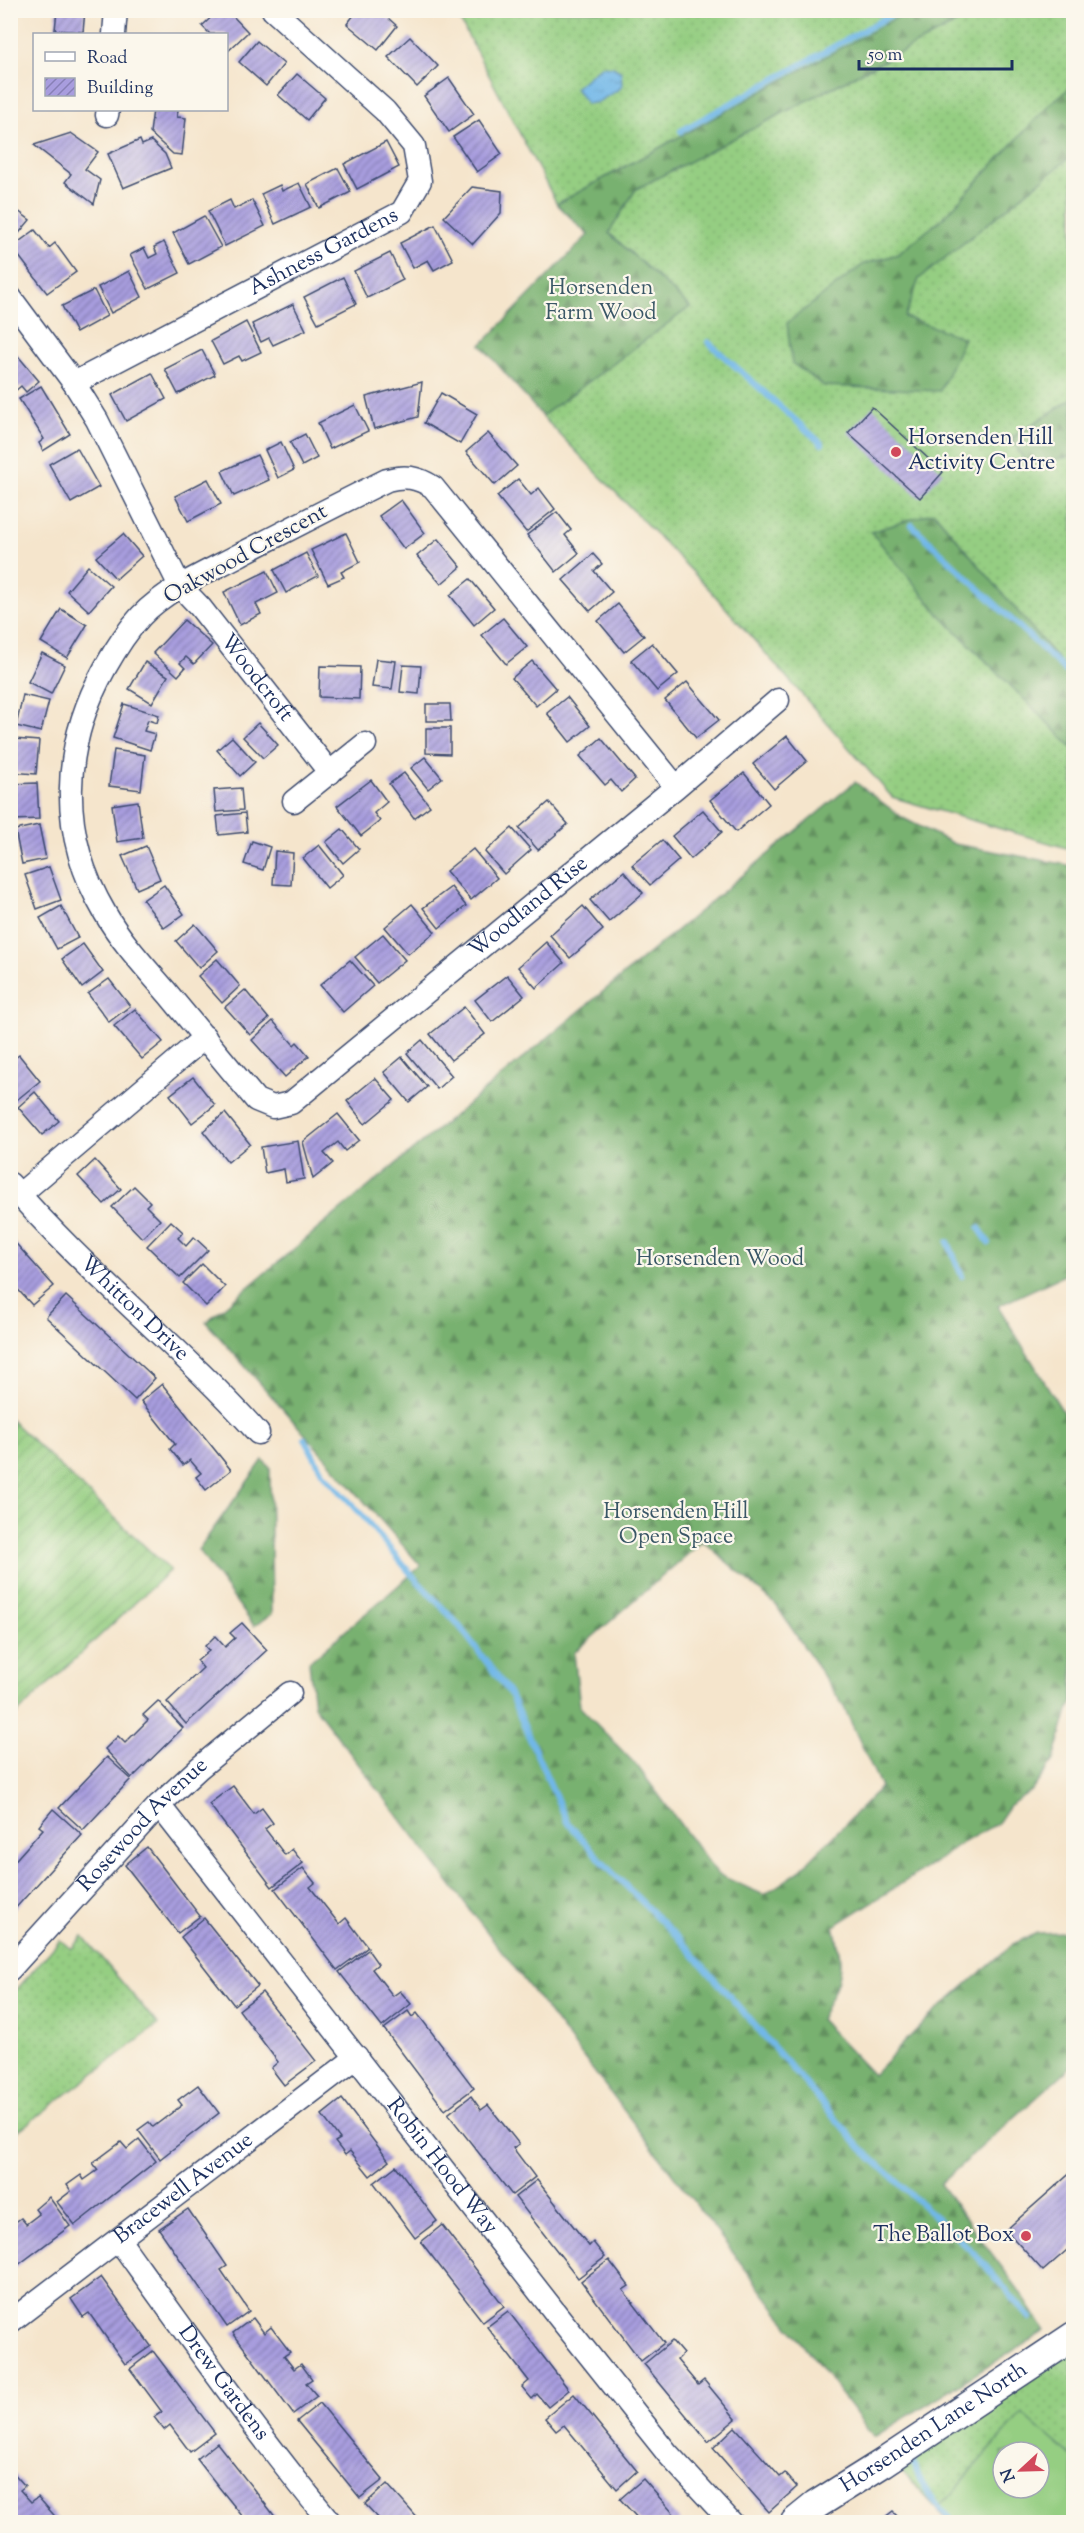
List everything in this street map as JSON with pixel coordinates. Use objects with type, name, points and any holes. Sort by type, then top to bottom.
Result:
[{"type":"street","points":[[114,33],[116,10]]},
{"type":"street","name":"Ashness Gardens","points":[[74,383],[402,212],[420,181],[414,146],[385,111],[273,10]]},
{"type":"street","points":[[10,297],[74,383],[97,420],[180,586]]},
{"type":"street","name":"Oakwood Crescent","points":[[273,1107],[256,1100],[134,954],[105,914],[82,865],[74,837],[70,798],[72,761],[80,723],[94,687],[115,651],[142,615],[180,586],[387,480],[399,477],[418,478],[433,487],[676,787]]},
{"type":"street","name":"Woodcroft","points":[[180,586],[200,607],[330,773]]},
{"type":"street","name":"Woodland Rise","points":[[273,1107],[291,1103],[676,787],[778,700]]},
{"type":"street","points":[[294,801],[365,744]]},
{"type":"street","points":[[15,1190],[205,1037]]},
{"type":"street","name":"Whitton Drive","points":[[15,1190],[96,1274],[258,1433]]},
{"type":"street","name":"Rosewood Avenue","points":[[10,1969],[159,1805],[199,1767],[290,1693]]},
{"type":"street","name":"Robin Hood Way","points":[[159,1805],[554,2311],[669,2454],[731,2523]]},
{"type":"street","name":"Bracewell Avenue","points":[[10,2322],[357,2058]]},
{"type":"street","name":"Drew Gardens","points":[[119,2240],[207,2365],[273,2453],[330,2523]]},
{"type":"street","name":"Horsenden Lane North","points":[[795,2523],[816,2505],[1074,2336]]},
{"type":"green space","name":"Horsenden Farm Wood","points":[[910,10],[980,11],[636,189],[609,233],[690,307],[542,416],[481,345],[588,235],[557,204]]},
{"type":"green space","points":[[455,11],[910,11],[557,204]]},
{"type":"green space","name":"Horsenden Hill Activity Centre","points":[[980,11],[1073,11],[1073,850],[892,797],[710,590],[542,416],[690,307],[608,232],[636,189]]},
{"type":"green space","points":[[1073,85],[1073,155],[919,279],[905,317],[964,338],[940,391],[824,386],[792,363],[787,323],[864,264],[898,254],[943,218],[1051,103]]},
{"type":"green space","points":[[1073,398],[1073,456],[1027,465],[1011,438]]},
{"type":"green space","points":[[934,512],[1073,677],[1073,748],[940,615],[871,532]]},
{"type":"green space","name":"Horsenden Wood","points":[[855,782],[903,818],[954,844],[1074,866],[1073,1271],[998,1306],[1073,1428],[1073,1703],[1068,1710],[1054,1760],[1032,1790],[1010,1805],[998,1823],[956,1846],[942,1858],[834,1926],[839,1954],[839,1974],[833,1994],[820,2019],[873,2075],[928,2018],[1013,1944],[1037,1933],[1067,1932],[1073,1935],[1073,2065],[940,2184],[1018,2289],[1045,2331],[874,2437],[314,1706],[309,1662],[421,1566],[206,1322]],"holes":[[[703,1541],[776,1605],[843,1705],[881,1787],[798,1872],[764,1895],[717,1874],[638,1767],[580,1707],[574,1653]]]},
{"type":"green space","points":[[11,1420],[170,1570],[11,1719]]},
{"type":"green space","points":[[263,1460],[270,1468],[272,1614],[254,1626],[198,1550]]},
{"type":"green space","points":[[83,1936],[158,2025],[11,2136],[11,1996],[60,1940],[71,1949]]},
{"type":"green space","points":[[1073,2350],[1073,2522],[949,2522],[899,2468]]},
{"type":"green space","points":[[1022,2413],[1073,2458],[1073,2522],[957,2522],[940,2507],[991,2449],[991,2500],[1051,2500],[1051,2440],[998,2440]]},
{"type":"water","points":[[601,66],[613,67],[621,72],[622,87],[598,102],[587,104],[575,88]]},
{"type":"building","points":[[57,10],[85,10],[83,32],[55,30]]},
{"type":"building","points":[[219,10],[227,10],[248,32],[228,51],[228,33],[209,33],[202,26]]},
{"type":"building","points":[[358,10],[379,10],[397,26],[378,50],[347,24]]},
{"type":"building","points":[[410,37],[438,66],[417,87],[388,57]]},
{"type":"building","points":[[257,41],[284,64],[266,86],[239,62]]},
{"type":"building","points":[[297,74],[325,98],[307,120],[278,95]]},
{"type":"building","points":[[449,78],[474,114],[449,132],[424,96]]},
{"type":"building","points":[[153,111],[178,111],[177,117],[186,118],[182,155],[173,154],[150,133]]},
{"type":"building","points":[[479,120],[502,154],[477,172],[453,137]]},
{"type":"building","points":[[71,133],[98,152],[85,169],[100,180],[94,204],[65,182],[71,174],[34,145]]},
{"type":"building","points":[[140,140],[142,145],[151,141],[165,154],[171,168],[123,188],[108,154]]},
{"type":"building","points":[[386,142],[399,167],[357,189],[344,164]]},
{"type":"building","points":[[338,168],[351,192],[319,208],[307,184]]},
{"type":"building","points":[[299,183],[311,207],[275,224],[261,194],[280,185],[282,191]]},
{"type":"building","points":[[472,187],[502,191],[501,213],[473,244],[444,217]]},
{"type":"building","points":[[230,200],[234,209],[252,200],[265,226],[225,246],[208,211]]},
{"type":"building","points":[[10,205],[30,220],[10,244]]},
{"type":"building","points":[[204,216],[221,247],[189,264],[173,233]]},
{"type":"building","points":[[435,225],[453,260],[434,270],[428,260],[413,268],[400,243]]},
{"type":"building","points":[[35,230],[49,248],[55,243],[76,272],[47,293],[12,247]]},
{"type":"building","points":[[164,242],[180,273],[148,289],[130,255],[144,248],[149,258],[157,254],[154,247]]},
{"type":"building","points":[[390,253],[403,280],[367,298],[354,271]]},
{"type":"building","points":[[129,271],[142,297],[111,313],[98,287]]},
{"type":"building","points":[[343,277],[356,304],[318,323],[304,297]]},
{"type":"building","points":[[94,290],[107,316],[76,333],[62,306]]},
{"type":"building","points":[[293,304],[306,330],[273,345],[269,338],[261,342],[252,324]]},
{"type":"building","points":[[246,322],[261,352],[242,361],[239,356],[223,364],[211,341]]},
{"type":"building","points":[[13,350],[39,381],[26,392],[21,386],[14,392],[10,388],[10,352]]},
{"type":"building","points":[[202,350],[215,375],[178,394],[165,369]]},
{"type":"building","points":[[152,373],[166,399],[126,421],[112,395]]},
{"type":"building","points":[[422,382],[418,417],[374,429],[366,397]]},
{"type":"building","points":[[41,386],[70,434],[43,451],[39,443],[44,439],[19,399]]},
{"type":"building","points":[[441,393],[477,414],[460,444],[424,423]]},
{"type":"building","points":[[355,405],[368,431],[330,449],[318,423]]},
{"type":"building","name":"Horsenden Hill Activity Centre","points":[[872,407],[943,472],[920,498],[848,433]]},
{"type":"building","points":[[488,433],[517,466],[495,485],[466,452]]},
{"type":"building","points":[[305,434],[317,458],[302,466],[290,442]]},
{"type":"building","points":[[281,442],[294,470],[278,478],[265,450]]},
{"type":"building","points":[[77,448],[99,487],[71,503],[49,464]]},
{"type":"building","points":[[257,455],[269,480],[234,496],[222,471]]},
{"type":"building","points":[[208,479],[221,504],[188,521],[175,496]]},
{"type":"building","points":[[518,479],[531,495],[539,488],[555,509],[526,532],[497,496]]},
{"type":"building","points":[[401,500],[425,533],[404,549],[379,516]]},
{"type":"building","points":[[557,512],[571,530],[565,535],[579,553],[556,572],[527,535]]},
{"type":"building","points":[[346,533],[360,562],[341,572],[344,577],[328,584],[311,550]]},
{"type":"building","points":[[123,534],[142,556],[116,579],[96,557]]},
{"type":"building","points":[[438,539],[461,567],[441,584],[417,556]]},
{"type":"building","points":[[306,553],[318,576],[286,593],[274,570]]},
{"type":"building","points":[[593,554],[602,564],[594,571],[612,592],[590,611],[563,580]]},
{"type":"building","points":[[88,566],[111,586],[89,611],[67,591]]},
{"type":"building","points":[[267,571],[278,593],[256,604],[261,614],[240,625],[224,592]]},
{"type":"building","points":[[470,579],[494,608],[474,625],[450,595]]},
{"type":"building","points":[[618,604],[644,636],[624,652],[598,621]]},
{"type":"building","points":[[61,609],[87,625],[67,658],[41,642]]},
{"type":"building","points":[[503,618],[527,647],[506,664],[482,635]]},
{"type":"building","points":[[184,620],[212,645],[194,664],[186,657],[180,663],[185,668],[178,676],[153,653]]},
{"type":"building","points":[[652,643],[678,674],[657,691],[631,660]]},
{"type":"building","points":[[42,653],[65,665],[51,694],[28,682]]},
{"type":"building","points":[[376,659],[396,661],[392,689],[372,687]]},
{"type":"building","points":[[532,661],[556,689],[536,706],[512,678]]},
{"type":"building","points":[[145,662],[168,676],[152,703],[129,689]]},
{"type":"building","points":[[403,665],[421,666],[419,694],[400,692]]},
{"type":"building","points":[[320,666],[360,667],[359,699],[319,697]]},
{"type":"building","points":[[687,682],[719,720],[696,738],[665,700]]},
{"type":"building","points":[[23,695],[49,701],[41,732],[16,726]]},
{"type":"building","points":[[567,697],[590,726],[570,742],[547,713]]},
{"type":"building","points":[[124,704],[159,715],[157,723],[148,720],[144,731],[155,734],[150,750],[113,738]]},
{"type":"building","points":[[426,704],[450,704],[451,721],[426,721]]},
{"type":"building","points":[[258,723],[278,745],[263,758],[243,737]]},
{"type":"building","points":[[426,728],[450,728],[450,754],[426,753]]},
{"type":"building","points":[[787,736],[807,761],[774,789],[753,764]]},
{"type":"building","points":[[232,737],[255,762],[240,776],[217,750]]},
{"type":"building","points":[[601,738],[635,779],[621,792],[611,780],[605,785],[580,756]]},
{"type":"building","points":[[14,739],[39,741],[36,774],[11,772]]},
{"type":"building","points":[[114,750],[145,755],[141,790],[109,786]]},
{"type":"building","points":[[425,757],[442,778],[428,789],[411,768]]},
{"type":"building","points":[[404,773],[430,806],[414,818],[389,784]]},
{"type":"building","points":[[744,773],[769,804],[736,832],[710,800]]},
{"type":"building","points":[[371,780],[387,802],[374,813],[380,821],[361,836],[337,806]]},
{"type":"building","points":[[37,783],[39,819],[13,820],[11,784]]},
{"type":"building","points":[[241,788],[243,810],[216,812],[214,790]]},
{"type":"building","points":[[138,801],[143,838],[117,842],[112,805]]},
{"type":"building","points":[[549,802],[568,824],[538,850],[519,828]]},
{"type":"building","points":[[703,810],[722,832],[691,859],[672,836]]},
{"type":"building","points":[[245,813],[247,832],[219,835],[217,816]]},
{"type":"building","points":[[39,825],[46,859],[22,864],[15,830]]},
{"type":"building","points":[[512,828],[531,850],[504,874],[485,852]]},
{"type":"building","points":[[342,829],[359,849],[343,863],[326,842]]},
{"type":"building","points":[[662,840],[679,860],[650,885],[632,865]]},
{"type":"building","points":[[252,841],[270,847],[263,870],[244,864]]},
{"type":"building","points":[[319,845],[343,875],[327,888],[303,858]]},
{"type":"building","points":[[146,846],[160,879],[137,889],[122,856]]},
{"type":"building","points":[[473,849],[497,878],[471,900],[446,871]]},
{"type":"building","points":[[275,851],[293,853],[291,885],[273,884]]},
{"type":"building","points":[[49,867],[61,900],[37,909],[25,875]]},
{"type":"building","points":[[624,871],[643,893],[609,922],[590,900]]},
{"type":"building","points":[[164,885],[184,914],[164,928],[143,900]]},
{"type":"building","points":[[451,887],[466,906],[439,928],[423,908]]},
{"type":"building","points":[[412,904],[435,932],[408,954],[385,927]]},
{"type":"building","points":[[61,906],[78,938],[57,949],[40,918]]},
{"type":"building","points":[[583,906],[603,930],[570,958],[550,935]]},
{"type":"building","points":[[195,924],[218,951],[199,968],[176,941]]},
{"type":"building","points":[[383,934],[405,960],[377,983],[355,957]]},
{"type":"building","points":[[546,942],[564,963],[536,988],[518,967]]},
{"type":"building","points":[[83,944],[103,972],[82,988],[62,959]]},
{"type":"building","points":[[217,959],[240,986],[222,1003],[198,976]]},
{"type":"building","points":[[350,960],[373,986],[343,1012],[320,985]]},
{"type":"building","points":[[507,975],[524,996],[492,1022],[475,1000]]},
{"type":"building","points":[[109,979],[130,1006],[109,1022],[88,994]]},
{"type":"building","points":[[245,990],[269,1019],[250,1035],[225,1007]]},
{"type":"building","points":[[464,1007],[485,1034],[451,1060],[430,1034]]},
{"type":"building","points":[[135,1009],[163,1042],[142,1059],[114,1026]]},
{"type":"building","points":[[273,1021],[294,1045],[297,1042],[309,1056],[285,1077],[252,1040]]},
{"type":"building","points":[[422,1040],[452,1076],[437,1089],[407,1053]]},
{"type":"building","points":[[19,1055],[40,1081],[13,1103],[10,1100],[10,1062]]},
{"type":"building","points":[[402,1057],[427,1087],[409,1102],[384,1072]]},
{"type":"building","points":[[193,1077],[215,1105],[192,1123],[170,1095]]},
{"type":"building","points":[[375,1078],[394,1100],[365,1124],[347,1101]]},
{"type":"building","points":[[35,1092],[59,1121],[42,1135],[18,1107]]},
{"type":"building","points":[[225,1113],[250,1144],[228,1162],[203,1131]]},
{"type":"building","points":[[338,1114],[359,1140],[345,1151],[338,1142],[324,1153],[333,1163],[313,1179],[303,1142]]},
{"type":"building","points":[[298,1141],[304,1179],[286,1182],[284,1169],[265,1173],[261,1147]]},
{"type":"building","points":[[95,1160],[121,1189],[104,1204],[78,1176]]},
{"type":"building","points":[[134,1186],[150,1202],[146,1206],[160,1220],[142,1238],[112,1207]]},
{"type":"building","points":[[171,1221],[183,1232],[178,1238],[186,1246],[194,1237],[208,1250],[180,1278],[147,1246]]},
{"type":"building","points":[[10,1237],[54,1286],[32,1305],[10,1281]]},
{"type":"building","points":[[202,1264],[225,1287],[206,1306],[183,1283]]},
{"type":"building","points":[[66,1296],[155,1378],[135,1400],[46,1317]]},
{"type":"building","points":[[162,1384],[231,1470],[206,1490],[196,1477],[201,1473],[190,1460],[183,1465],[170,1449],[175,1444],[141,1401]]},
{"type":"building","points":[[242,1623],[267,1650],[186,1724],[167,1702],[203,1668],[197,1661],[209,1651],[205,1646],[215,1636],[225,1647],[235,1638],[230,1633]]},
{"type":"building","points":[[158,1701],[183,1728],[132,1778],[105,1749],[118,1736],[125,1743],[148,1720],[143,1715]]},
{"type":"building","points":[[107,1757],[131,1779],[83,1830],[59,1808]]},
{"type":"building","points":[[233,1786],[254,1814],[262,1808],[273,1823],[265,1829],[285,1855],[292,1849],[303,1863],[272,1887],[209,1804]]},
{"type":"building","points":[[53,1809],[82,1835],[12,1912],[10,1866],[43,1829],[39,1826]]},
{"type":"building","points":[[147,1847],[200,1916],[178,1933],[125,1865]]},
{"type":"building","points":[[303,1868],[315,1883],[310,1887],[339,1924],[346,1918],[368,1947],[337,1970],[275,1889]]},
{"type":"building","points":[[204,1918],[258,1986],[234,2005],[181,1937]]},
{"type":"building","points":[[368,1950],[378,1964],[372,1969],[393,1996],[400,1991],[411,2004],[382,2027],[339,1972]]},
{"type":"building","points":[[262,1992],[316,2061],[284,2085],[271,2068],[278,2062],[239,2010]]},
{"type":"building","points":[[408,2011],[412,2017],[417,2013],[474,2088],[445,2110],[384,2029]]},
{"type":"building","points":[[198,2085],[219,2113],[160,2159],[138,2130],[149,2122],[153,2127],[182,2105],[178,2100]]},
{"type":"building","points":[[471,2096],[481,2110],[488,2105],[519,2144],[513,2148],[535,2177],[512,2195],[448,2114]]},
{"type":"building","points":[[342,2099],[389,2161],[370,2176],[350,2151],[345,2155],[335,2142],[340,2139],[322,2115]]},
{"type":"building","points":[[139,2139],[156,2161],[75,2225],[57,2202],[71,2191],[67,2185],[81,2175],[84,2180],[98,2170],[93,2163],[121,2142],[127,2149]]},
{"type":"building","points":[[396,2166],[437,2221],[415,2238],[374,2183]]},
{"type":"building","points":[[1074,2170],[1074,2244],[1043,2271],[1006,2230]]},
{"type":"building","points":[[537,2180],[589,2246],[593,2242],[605,2257],[578,2278],[515,2197]]},
{"type":"building","points":[[49,2197],[70,2226],[10,2271],[10,2237],[13,2235],[10,2226],[21,2218],[26,2224],[39,2214],[35,2209]]},
{"type":"building","points":[[188,2209],[227,2266],[221,2270],[249,2311],[227,2327],[159,2229]]},
{"type":"building","points":[[442,2225],[504,2306],[483,2322],[421,2242]]},
{"type":"building","points":[[609,2260],[629,2286],[623,2290],[664,2343],[641,2361],[581,2281]]},
{"type":"building","points":[[101,2277],[151,2346],[125,2364],[89,2313],[83,2317],[71,2299]]},
{"type":"building","points":[[508,2311],[569,2390],[548,2407],[537,2394],[532,2399],[522,2387],[529,2381],[487,2327]]},
{"type":"building","points":[[253,2318],[264,2333],[271,2327],[290,2352],[284,2356],[294,2369],[301,2364],[312,2379],[306,2383],[317,2396],[293,2414],[233,2333]]},
{"type":"building","points":[[672,2341],[683,2354],[677,2360],[698,2385],[704,2380],[736,2419],[708,2442],[644,2364]]},
{"type":"building","points":[[153,2351],[215,2433],[190,2452],[170,2425],[164,2430],[154,2417],[162,2412],[130,2369]]},
{"type":"building","points":[[574,2394],[637,2471],[617,2489],[564,2425],[556,2431],[545,2418]]},
{"type":"building","points":[[320,2403],[383,2480],[360,2498],[297,2421]]},
{"type":"building","points":[[735,2427],[780,2477],[785,2473],[797,2487],[769,2512],[713,2448]]},
{"type":"building","points":[[217,2443],[279,2522],[247,2522],[218,2486],[197,2459]]},
{"type":"building","points":[[10,2469],[25,2486],[20,2490],[31,2502],[38,2497],[60,2522],[10,2522]]},
{"type":"building","points":[[643,2479],[681,2522],[641,2522],[620,2499]]},
{"type":"building","points":[[387,2484],[421,2522],[382,2522],[365,2504]]},
{"type":"building","points":[[893,2512],[903,2522],[880,2522]]},
{"type":"waterway","points":[[681,131],[900,10]]},
{"type":"waterway","points":[[708,342],[822,444]]},
{"type":"waterway","points":[[912,525],[1074,679]]},
{"type":"waterway","points":[[1069,1151],[1074,1158]]},
{"type":"waterway","points":[[979,1228],[989,1243]]},
{"type":"waterway","points":[[948,1242],[962,1276]]},
{"type":"waterway","points":[[305,1439],[322,1472],[457,1623],[509,1692],[567,1822],[609,1869],[687,1947],[861,2148],[976,2255],[1030,2318]]},
{"type":"waterway","points":[[914,2454],[912,2455],[914,2465],[922,2483],[933,2500],[954,2522]]},
{"type":"place","name":"Horsenden Hill Activity Centre","points":[[896,452]]},
{"type":"place","name":"The Ballot Box","points":[[1026,2236]]},
{"type":"park label","name":"Horsenden Hill Open Space","points":[[676,1526]]}]
